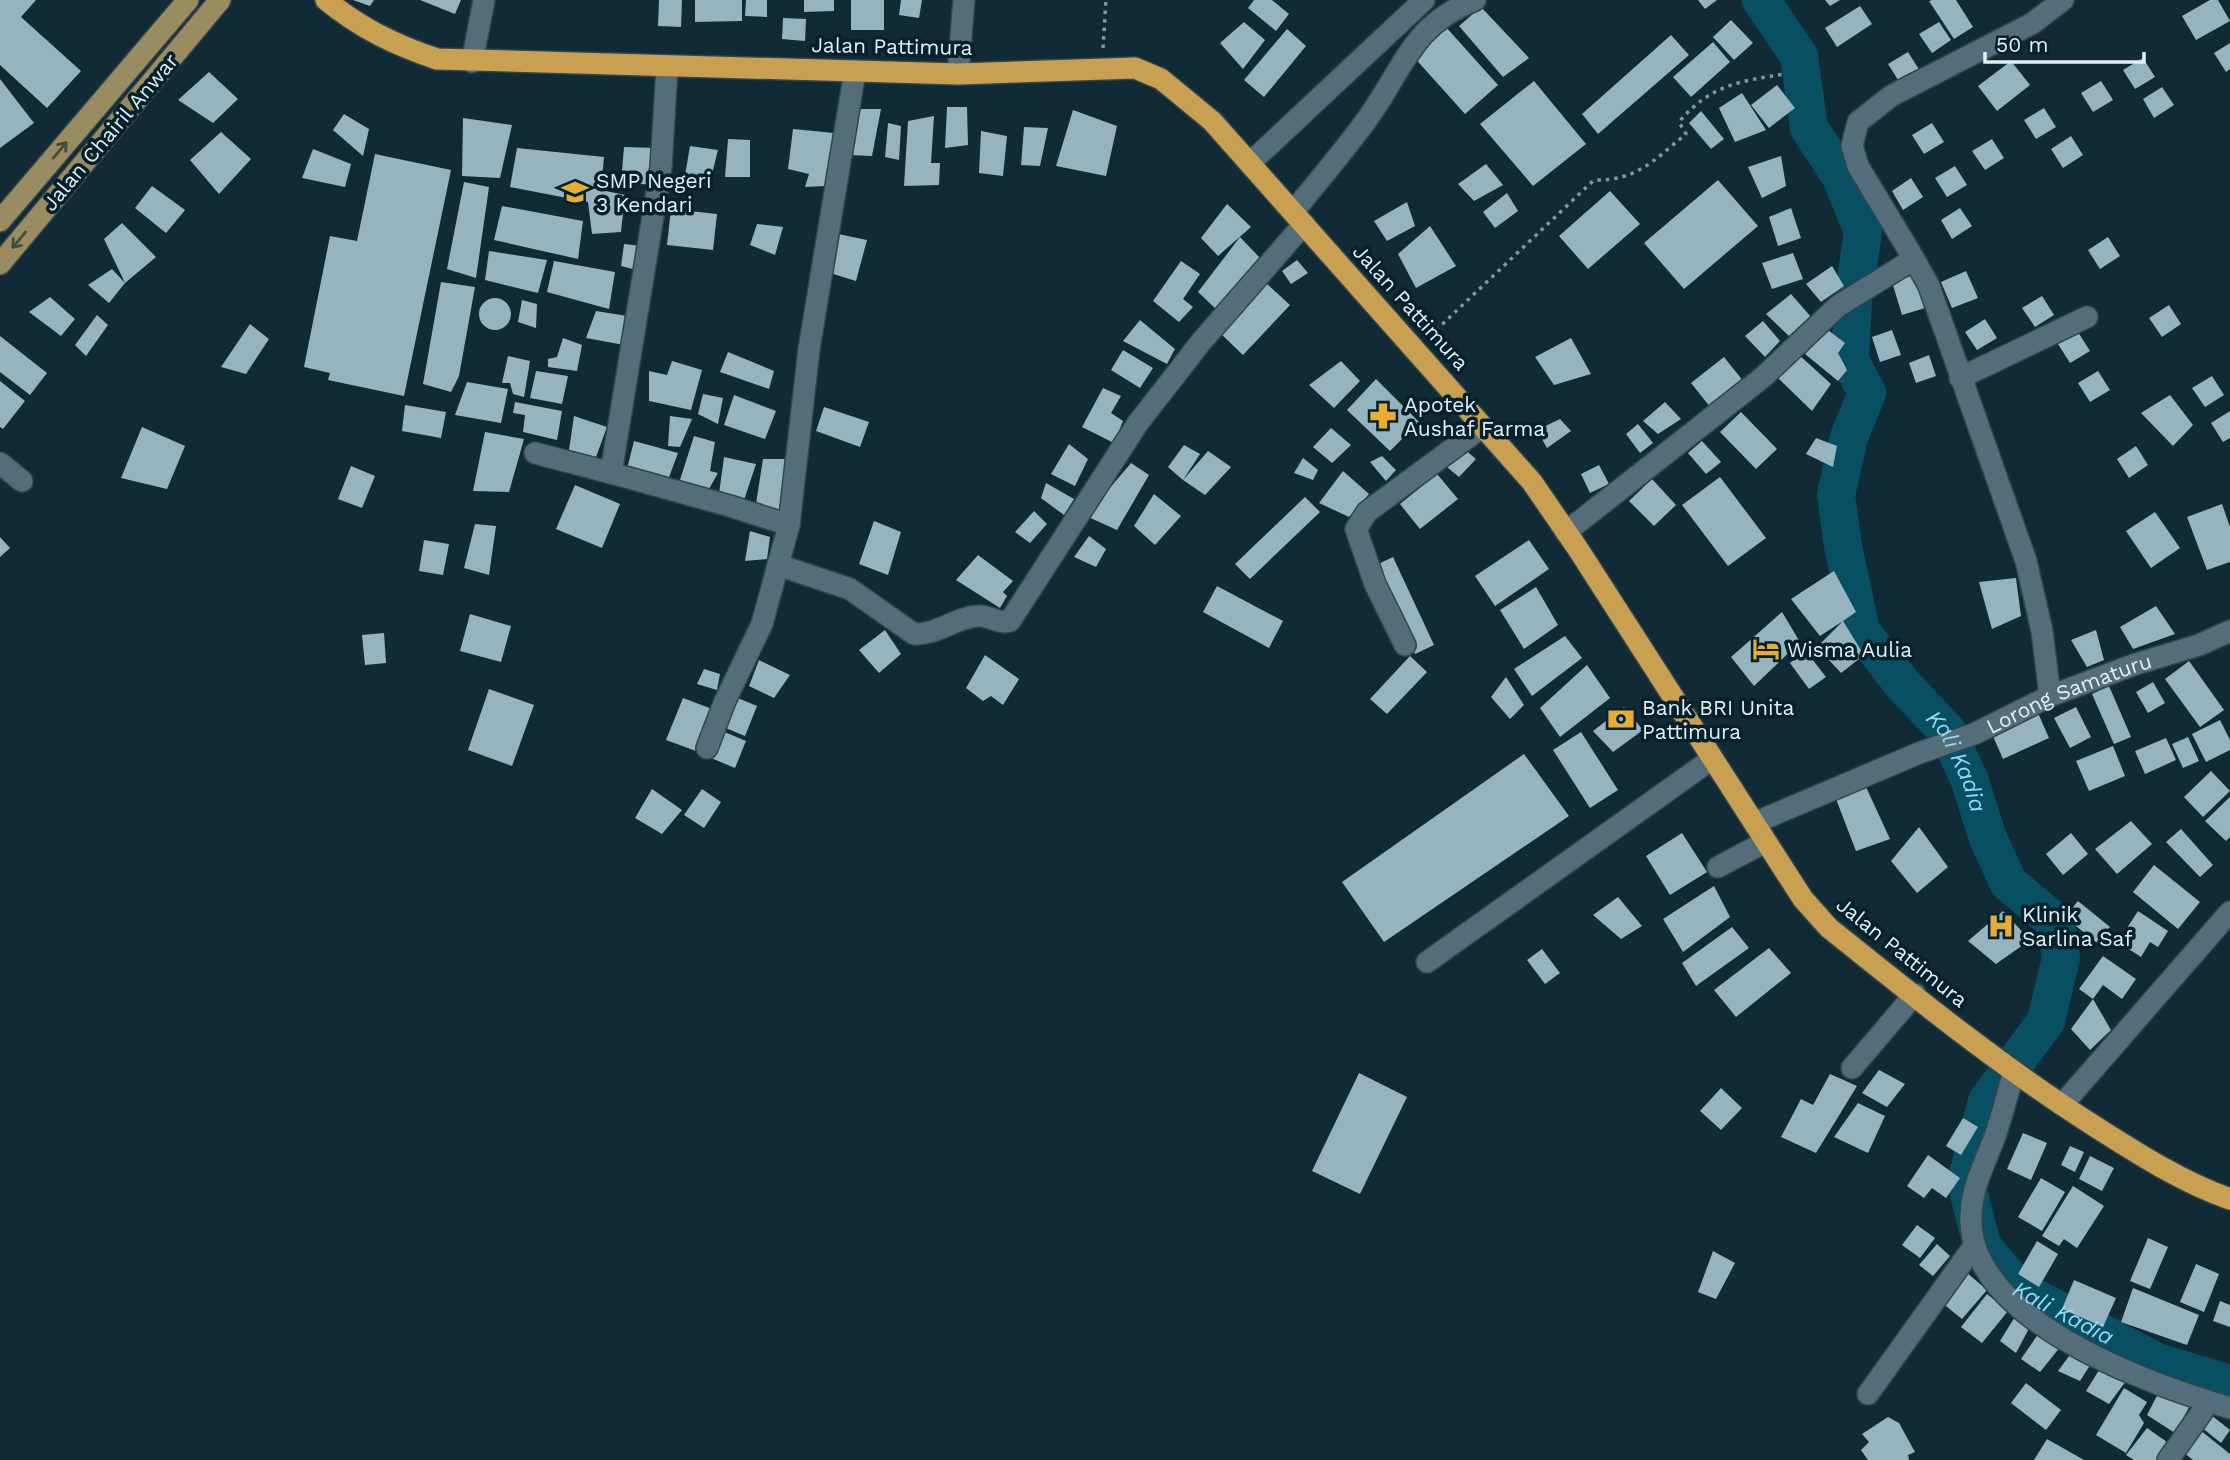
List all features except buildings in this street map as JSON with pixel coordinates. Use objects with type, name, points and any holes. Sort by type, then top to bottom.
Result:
[{"type":"highway","name":"Jalan Pattimura","points":[[326,0],[352,22],[394,45],[437,60],[958,74],[1099,67],[1135,68],[1161,79],[1212,121],[1531,482],[1803,899],[1829,928],[2012,1071],[2055,1101],[2162,1167],[2207,1191],[2230,1199]]},
{"type":"main road","name":"Jalan Chairil Anwar","points":[[0,221],[188,0]]},
{"type":"main road","name":"Jalan Chairil Anwar","points":[[0,264],[220,0]]},
{"type":"street","points":[[472,62],[484,0]]},
{"type":"street","points":[[958,74],[964,0]]},
{"type":"street","points":[[1250,163],[1424,0]]},
{"type":"street","points":[[778,565],[850,589],[915,634],[925,635],[957,620],[977,616],[1004,623],[1010,621],[1138,423],[1299,218],[1371,114],[1401,61],[1430,26],[1452,9],[1475,0]]},
{"type":"street","points":[[2050,696],[2042,631],[2025,561],[1978,421],[1928,286],[1907,263],[1858,166],[1852,146],[1858,122],[1891,96],[2033,23],[2063,0]]},
{"type":"street","points":[[611,473],[661,167],[667,67]]},
{"type":"street","points":[[707,748],[725,701],[762,624],[789,526],[809,349],[855,71]]},
{"type":"street","points":[[1566,532],[1762,378],[1838,306],[1907,263]]},
{"type":"street","points":[[1960,378],[2087,317]]},
{"type":"street","points":[[1405,645],[1375,584],[1356,529],[1367,512],[1482,427]]},
{"type":"street","points":[[535,453],[730,506],[789,526]]},
{"type":"street","points":[[0,463],[22,481]]},
{"type":"street","name":"Lorong Samaturu","points":[[1718,867],[1759,833],[1919,753],[1974,734],[2050,696],[2133,665],[2199,645],[2230,631]]},
{"type":"street","points":[[1427,962],[1712,759]]},
{"type":"street","points":[[2055,1101],[2230,912]]},
{"type":"street","points":[[1852,1068],[1915,994]]},
{"type":"street","points":[[2012,1071],[1997,1130],[1976,1184],[1970,1219],[1974,1246],[2009,1300],[2031,1318],[2126,1370],[2230,1408]]},
{"type":"street","points":[[1868,1394],[1974,1246]]},
{"type":"street","points":[[2168,1460],[2209,1402]]},
{"type":"path","points":[[1099,67],[1106,0]]},
{"type":"path","points":[[1415,348],[1594,180],[1617,181],[1630,177],[1686,134],[1679,121],[1703,97],[1729,84],[1785,74]]},
{"type":"waterway","name":"Kali Kadia","points":[[1761,0],[1799,56],[1809,128],[1841,177],[1863,232],[1853,300],[1850,360],[1867,393],[1849,437],[1836,495],[1843,546],[1861,631],[1904,686],[1947,731],[1970,781],[1987,836],[2008,882],[2056,923],[2061,958],[2046,1021],[1987,1101],[1966,1182],[1982,1246],[2020,1290],[2157,1362],[2230,1384]]},
{"type":"place","name":"SMP Negeri 3 Kendari","points":[[575,192]]},
{"type":"place","name":"Apotek Aushaf Farma","points":[[1383,416]]},
{"type":"place","name":"Wisma Aulia","points":[[1766,649]]},
{"type":"place","name":"Bank BRI Unita Pattimura","points":[[1621,719]]},
{"type":"place","name":"Klinik Sarlina Saf","points":[[2001,926]]}]
